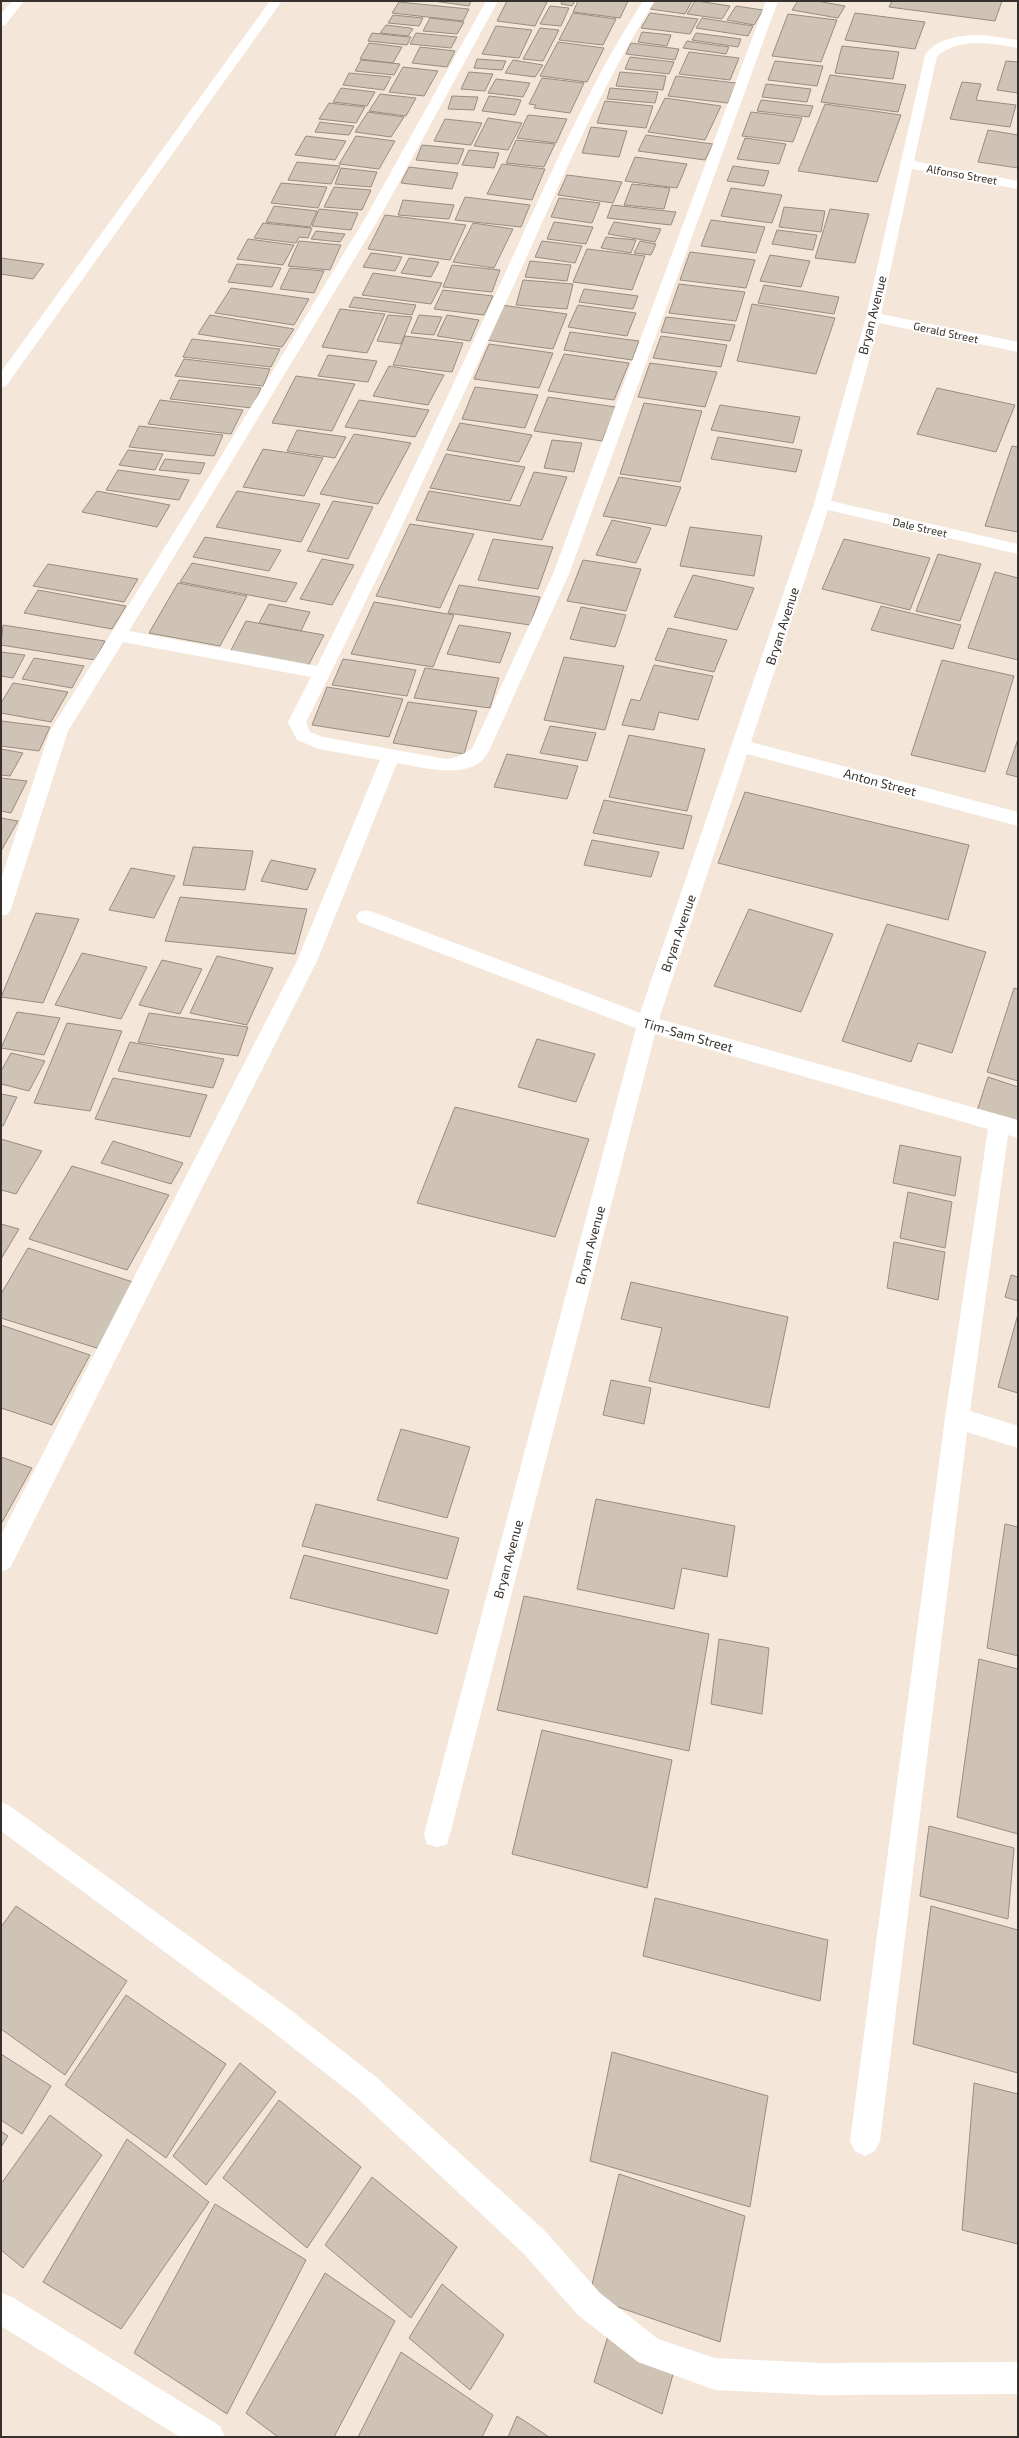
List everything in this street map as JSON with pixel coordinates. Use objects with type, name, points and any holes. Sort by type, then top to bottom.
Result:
[{"type":"street","points":[[1,22],[18,1]]},
{"type":"street","points":[[1,382],[276,1]]},
{"type":"street","points":[[1,909],[59,731],[216,478],[374,215],[492,1]]},
{"type":"street","points":[[649,1],[622,40],[585,112],[511,277],[323,673],[298,722],[303,736],[319,743],[390,757],[446,765],[461,763],[479,753],[561,574],[772,1]]},
{"type":"street","name":"Bryan Avenue","points":[[437,1834],[647,1024],[742,746],[822,504],[873,317],[931,55],[945,45],[960,39],[977,37],[1018,44]]},
{"type":"street","name":"Alfonso Street","points":[[906,164],[1018,184]]},
{"type":"street","name":"Gerald Street","points":[[873,317],[1018,347]]},
{"type":"street","name":"Dale Street","points":[[822,504],[1018,549]]},
{"type":"street","points":[[118,636],[323,673]]},
{"type":"street","name":"Anton Street","points":[[742,746],[1018,818]]},
{"type":"street","points":[[1,1560],[307,961],[390,757]]},
{"type":"street","name":"Tim-Sam Street","points":[[366,916],[647,1024],[1008,1126]]},
{"type":"street","points":[[865,2141],[957,1418],[1008,1126]]},
{"type":"street","points":[[957,1418],[1018,1437]]},
{"type":"street","points":[[1,1815],[278,2018],[366,2087],[534,2242],[589,2304],[649,2351],[715,2374],[820,2379],[1018,2378]]},
{"type":"street","points":[[1,2308],[210,2437]]},
{"type":"building","points":[[433,1],[471,1],[469,6]]},
{"type":"building","points":[[507,1],[547,2],[535,26],[497,21]]},
{"type":"building","points":[[562,1],[575,1],[572,6],[561,4]]},
{"type":"building","points":[[578,1],[628,1],[620,18],[573,12]]},
{"type":"building","points":[[654,1],[692,1],[685,14],[650,9]]},
{"type":"building","points":[[695,1],[730,6],[722,19],[687,14]]},
{"type":"building","points":[[798,1],[817,1],[845,6],[838,18],[792,10]]},
{"type":"building","points":[[892,1],[1002,1],[995,21],[889,7]]},
{"type":"building","points":[[399,2],[469,9],[463,21],[392,13]]},
{"type":"building","points":[[550,6],[569,8],[561,26],[540,24]]},
{"type":"building","points":[[736,6],[763,10],[754,25],[727,20]]},
{"type":"building","points":[[573,13],[616,19],[603,45],[559,40]]},
{"type":"building","points":[[650,13],[698,19],[690,34],[641,28]]},
{"type":"building","points":[[855,13],[925,22],[915,49],[845,40]]},
{"type":"building","points":[[788,14],[837,20],[821,62],[772,56]]},
{"type":"building","points":[[393,15],[423,18],[419,26],[388,23]]},
{"type":"building","points":[[430,18],[464,22],[457,34],[423,31]]},
{"type":"building","points":[[702,18],[753,26],[748,36],[696,28]]},
{"type":"building","points":[[386,25],[413,29],[408,36],[380,33]]},
{"type":"building","points":[[496,26],[532,30],[519,58],[482,54]]},
{"type":"building","points":[[540,28],[559,30],[543,61],[523,59]]},
{"type":"building","points":[[642,32],[671,35],[667,46],[638,42]]},
{"type":"building","points":[[372,33],[411,37],[407,45],[368,41]]},
{"type":"building","points":[[416,33],[457,37],[451,48],[410,44]]},
{"type":"building","points":[[696,33],[741,39],[738,47],[692,40]]},
{"type":"building","points":[[687,41],[729,47],[726,54],[683,48]]},
{"type":"building","points":[[558,42],[604,48],[587,82],[540,76]]},
{"type":"building","points":[[369,43],[402,47],[393,63],[360,59]]},
{"type":"building","points":[[631,43],[679,49],[675,60],[626,54]]},
{"type":"building","points":[[842,46],[899,52],[893,79],[835,73]]},
{"type":"building","points":[[420,47],[455,51],[447,67],[412,63]]},
{"type":"building","points":[[689,52],[739,58],[730,80],[679,74]]},
{"type":"building","points":[[630,57],[674,62],[669,74],[625,69]]},
{"type":"building","points":[[477,59],[506,61],[502,70],[474,68]]},
{"type":"building","points":[[361,60],[400,64],[394,75],[355,71]]},
{"type":"building","points":[[513,60],[543,65],[535,77],[505,73]]},
{"type":"building","points":[[775,61],[823,66],[817,86],[768,80]]},
{"type":"building","points":[[1006,61],[1018,62],[1018,93],[997,90]]},
{"type":"building","points":[[403,67],[438,71],[424,96],[389,92]]},
{"type":"building","points":[[469,72],[493,74],[485,91],[461,89]]},
{"type":"building","points":[[620,72],[666,76],[663,90],[616,86]]},
{"type":"building","points":[[349,73],[391,77],[384,90],[343,85]]},
{"type":"building","points":[[830,75],[906,85],[898,112],[821,102]]},
{"type":"building","points":[[676,76],[736,83],[728,103],[668,96]]},
{"type":"building","points":[[542,78],[584,83],[570,113],[534,108],[536,105],[529,104]]},
{"type":"building","points":[[496,79],[530,83],[523,97],[488,93]]},
{"type":"building","points":[[962,82],[981,84],[976,100],[1016,105],[1010,127],[950,119]]},
{"type":"building","points":[[766,84],[811,89],[807,102],[762,97]]},
{"type":"building","points":[[341,88],[375,92],[367,106],[333,102]]},
{"type":"building","points":[[610,88],[658,92],[655,103],[607,99]]},
{"type":"building","points":[[380,94],[416,98],[406,116],[369,111]]},
{"type":"building","points":[[452,96],[478,97],[474,110],[448,109]]},
{"type":"building","points":[[489,96],[521,100],[515,115],[482,111]]},
{"type":"building","points":[[665,98],[721,106],[705,140],[648,132]]},
{"type":"building","points":[[761,100],[813,106],[809,117],[757,111]]},
{"type":"building","points":[[605,101],[653,106],[646,128],[597,123]]},
{"type":"building","points":[[329,103],[365,107],[356,123],[319,119]]},
{"type":"building","points":[[825,104],[901,115],[877,182],[798,171]]},
{"type":"building","points":[[368,112],[404,117],[391,137],[355,132]]},
{"type":"building","points":[[751,112],[802,118],[793,142],[742,136]]},
{"type":"building","points":[[528,115],[567,119],[556,143],[517,138]]},
{"type":"building","points":[[488,118],[522,123],[508,150],[474,146]]},
{"type":"building","points":[[445,119],[482,123],[471,145],[434,141]]},
{"type":"building","points":[[320,122],[354,126],[349,135],[315,132]]},
{"type":"building","points":[[591,127],[627,131],[619,157],[582,153]]},
{"type":"building","points":[[988,130],[1018,135],[1018,168],[978,162]]},
{"type":"building","points":[[646,135],[713,144],[705,160],[638,151]]},
{"type":"building","points":[[306,136],[346,141],[335,160],[295,155]]},
{"type":"building","points":[[356,136],[395,141],[379,169],[339,164]]},
{"type":"building","points":[[745,138],[786,144],[779,164],[737,159]]},
{"type":"building","points":[[516,140],[555,144],[544,167],[506,163]]},
{"type":"building","points":[[422,145],[464,149],[458,164],[416,160]]},
{"type":"building","points":[[469,150],[499,153],[494,168],[462,165]]},
{"type":"building","points":[[635,157],[687,164],[677,188],[625,181]]},
{"type":"building","points":[[297,162],[340,166],[331,184],[288,180]]},
{"type":"building","points":[[502,164],[545,169],[532,200],[487,194]]},
{"type":"building","points":[[733,166],[769,171],[764,186],[727,181]]},
{"type":"building","points":[[409,167],[458,173],[452,189],[401,183]]},
{"type":"building","points":[[341,168],[377,172],[371,187],[335,184]]},
{"type":"building","points":[[567,175],[622,182],[613,203],[558,195]]},
{"type":"building","points":[[281,183],[327,187],[318,208],[271,203]]},
{"type":"building","points":[[632,184],[670,188],[664,209],[624,205]]},
{"type":"building","points":[[334,187],[371,190],[362,210],[324,207]]},
{"type":"building","points":[[731,188],[782,195],[772,223],[721,216]]},
{"type":"building","points":[[465,197],[530,205],[521,227],[455,220]]},
{"type":"building","points":[[559,198],[600,203],[592,223],[551,217]]},
{"type":"building","points":[[403,200],[454,205],[449,219],[398,215]]},
{"type":"building","points":[[612,205],[676,212],[671,225],[607,218]]},
{"type":"building","points":[[274,206],[317,211],[310,227],[266,222]]},
{"type":"building","points":[[784,207],[825,211],[821,232],[779,227]]},
{"type":"building","points":[[319,209],[358,213],[351,230],[312,226]]},
{"type":"building","points":[[830,209],[869,214],[855,263],[815,258]]},
{"type":"building","points":[[385,215],[466,225],[450,260],[368,249]]},
{"type":"building","points":[[711,220],[765,227],[756,253],[701,246]]},
{"type":"building","points":[[554,222],[593,227],[586,244],[547,239]]},
{"type":"building","points":[[614,222],[661,229],[655,242],[608,234]]},
{"type":"building","points":[[263,223],[312,228],[308,238],[299,237],[296,243],[254,238]]},
{"type":"building","points":[[473,223],[513,229],[494,268],[453,262]]},
{"type":"building","points":[[777,230],[817,235],[813,250],[772,244]]},
{"type":"building","points":[[316,231],[345,234],[340,242],[311,239]]},
{"type":"building","points":[[606,237],[636,240],[631,253],[601,248]]},
{"type":"building","points":[[248,239],[294,245],[283,265],[237,259]]},
{"type":"building","points":[[299,241],[341,245],[330,270],[288,266]]},
{"type":"building","points":[[542,241],[582,246],[575,263],[535,257]]},
{"type":"building","points":[[640,241],[656,244],[651,255],[634,253]]},
{"type":"building","points":[[587,249],[645,256],[632,290],[573,282]]},
{"type":"building","points":[[690,252],[755,260],[746,288],[680,280]]},
{"type":"building","points":[[371,253],[402,257],[395,271],[363,267]]},
{"type":"building","points":[[770,255],[810,261],[801,287],[760,281]]},
{"type":"building","points":[[1,258],[44,264],[33,279],[1,274]]},
{"type":"building","points":[[409,258],[439,262],[431,277],[401,273]]},
{"type":"building","points":[[530,261],[571,265],[567,281],[525,277]]},
{"type":"building","points":[[237,264],[281,268],[272,287],[228,282]]},
{"type":"building","points":[[452,265],[500,270],[492,292],[443,287]]},
{"type":"building","points":[[290,268],[324,271],[314,293],[280,289]]},
{"type":"building","points":[[373,273],[442,283],[431,304],[362,295]]},
{"type":"building","points":[[523,280],[573,284],[567,309],[516,305]]},
{"type":"building","points":[[679,284],[745,292],[736,321],[669,313]]},
{"type":"building","points":[[764,285],[839,297],[834,314],[758,303]]},
{"type":"building","points":[[231,288],[309,299],[294,325],[215,313]]},
{"type":"building","points":[[584,289],[638,296],[633,309],[579,302]]},
{"type":"building","points":[[443,290],[493,296],[484,315],[434,309]]},
{"type":"building","points":[[354,297],[416,305],[412,315],[349,307]]},
{"type":"building","points":[[752,304],[835,318],[816,374],[737,361]]},
{"type":"building","points":[[501,305],[567,314],[553,349],[486,340]]},
{"type":"building","points":[[578,305],[636,313],[627,336],[568,327]]},
{"type":"building","points":[[340,309],[385,314],[367,353],[322,347]]},
{"type":"building","points":[[210,315],[294,329],[282,347],[198,334]]},
{"type":"building","points":[[388,315],[412,317],[401,344],[377,341]]},
{"type":"building","points":[[419,315],[442,317],[434,335],[411,333]]},
{"type":"building","points":[[447,315],[479,320],[470,341],[437,336]]},
{"type":"building","points":[[666,317],[735,325],[730,341],[661,332]]},
{"type":"building","points":[[570,332],[639,341],[632,360],[564,350]]},
{"type":"building","points":[[405,336],[463,343],[452,372],[393,365]]},
{"type":"building","points":[[661,336],[727,345],[721,367],[653,358]]},
{"type":"building","points":[[192,339],[280,349],[271,367],[183,357]]},
{"type":"building","points":[[489,344],[553,353],[539,388],[474,379]]},
{"type":"building","points":[[564,354],[629,363],[614,400],[548,391]]},
{"type":"building","points":[[328,355],[377,361],[368,382],[318,376]]},
{"type":"building","points":[[184,359],[270,369],[263,386],[175,376]]},
{"type":"building","points":[[650,363],[717,372],[705,407],[638,397]]},
{"type":"building","points":[[389,366],[444,375],[428,405],[373,396]]},
{"type":"building","points":[[296,376],[355,384],[332,431],[272,423]]},
{"type":"building","points":[[179,380],[261,388],[252,408],[170,399]]},
{"type":"building","points":[[475,387],[538,395],[525,428],[462,419]]},
{"type":"building","points":[[937,388],[1015,405],[996,452],[917,434]]},
{"type":"building","points":[[548,397],[616,407],[602,441],[534,431]]},
{"type":"building","points":[[160,400],[243,410],[231,434],[148,424]]},
{"type":"building","points":[[359,400],[429,410],[415,437],[345,427]]},
{"type":"building","points":[[644,403],[702,411],[680,482],[620,474]]},
{"type":"building","points":[[720,405],[800,417],[793,443],[711,430]]},
{"type":"building","points":[[460,423],[532,435],[519,462],[447,450]]},
{"type":"building","points":[[139,426],[223,435],[214,456],[129,447]]},
{"type":"building","points":[[297,430],[346,437],[335,458],[287,451]]},
{"type":"building","points":[[354,434],[411,443],[378,504],[320,494]]},
{"type":"building","points":[[718,437],[802,450],[796,472],[711,459]]},
{"type":"building","points":[[552,440],[582,443],[574,472],[544,468]]},
{"type":"building","points":[[1012,446],[1018,447],[1018,532],[985,526]]},
{"type":"building","points":[[263,449],[323,458],[304,496],[243,487]]},
{"type":"building","points":[[128,450],[163,454],[155,470],[119,465]]},
{"type":"building","points":[[446,454],[525,467],[510,501],[430,488]]},
{"type":"building","points":[[165,459],[205,463],[200,474],[159,470]]},
{"type":"building","points":[[118,470],[189,480],[179,500],[106,490]]},
{"type":"building","points":[[534,472],[567,477],[542,540],[416,520],[429,491],[520,506]]},
{"type":"building","points":[[619,477],[681,487],[666,526],[603,516]]},
{"type":"building","points":[[97,491],[170,505],[157,527],[82,512]]},
{"type":"building","points":[[237,491],[320,504],[301,542],[216,527]]},
{"type":"building","points":[[333,501],[373,507],[348,559],[307,551]]},
{"type":"building","points":[[612,520],[651,528],[636,563],[596,555]]},
{"type":"building","points":[[410,524],[474,534],[440,608],[376,596]]},
{"type":"building","points":[[690,527],[762,536],[754,576],[680,566]]},
{"type":"building","points":[[205,537],[281,550],[269,571],[193,557]]},
{"type":"building","points":[[493,539],[553,547],[538,589],[478,580]]},
{"type":"building","points":[[844,539],[930,558],[910,610],[822,589]]},
{"type":"building","points":[[938,554],[981,564],[960,621],[916,611]]},
{"type":"building","points":[[322,559],[354,565],[332,605],[300,599]]},
{"type":"building","points":[[583,560],[641,569],[626,611],[567,601]]},
{"type":"building","points":[[192,563],[297,583],[286,602],[180,582]]},
{"type":"building","points":[[48,564],[138,579],[124,602],[33,586]]},
{"type":"building","points":[[995,572],[1018,578],[1018,660],[968,648]]},
{"type":"building","points":[[693,575],[754,588],[737,630],[674,617]]},
{"type":"building","points":[[178,583],[247,596],[220,646],[149,633]]},
{"type":"building","points":[[459,585],[540,597],[530,625],[448,613]]},
{"type":"building","points":[[38,590],[126,606],[112,629],[24,613]]},
{"type":"building","points":[[374,602],[454,615],[433,667],[351,654]]},
{"type":"building","points":[[269,604],[310,612],[301,631],[259,623]]},
{"type":"building","points":[[881,606],[961,625],[953,649],[871,630]]},
{"type":"building","points":[[581,607],[626,615],[615,647],[570,639]]},
{"type":"building","points":[[246,621],[324,635],[307,668],[229,654]]},
{"type":"building","points":[[3,625],[105,641],[95,660],[1,645]]},
{"type":"building","points":[[459,625],[511,633],[500,663],[447,654]]},
{"type":"building","points":[[668,628],[727,640],[714,672],[655,660]]},
{"type":"building","points":[[1,652],[25,655],[13,678],[1,676]]},
{"type":"building","points":[[564,657],[624,666],[605,730],[544,720]]},
{"type":"building","points":[[34,658],[84,666],[72,688],[22,679]]},
{"type":"building","points":[[343,659],[416,670],[407,696],[332,685]]},
{"type":"building","points":[[942,660],[1014,676],[985,772],[911,755]]},
{"type":"building","points":[[654,665],[713,676],[698,720],[659,712],[654,730],[622,725],[631,699],[640,701]]},
{"type":"building","points":[[425,668],[499,678],[490,708],[414,698]]},
{"type":"building","points":[[13,683],[68,692],[51,722],[1,713],[1,703]]},
{"type":"building","points":[[327,687],[403,699],[389,737],[312,725]]},
{"type":"building","points":[[408,702],[477,711],[464,754],[393,743]]},
{"type":"building","points":[[1,721],[50,727],[39,751],[1,746]]},
{"type":"building","points":[[550,726],[596,733],[587,761],[540,753]]},
{"type":"building","points":[[629,735],[705,749],[687,811],[609,797]]},
{"type":"building","points":[[1018,739],[1018,777],[1006,774]]},
{"type":"building","points":[[1,749],[23,753],[10,776],[1,775]]},
{"type":"building","points":[[507,754],[578,766],[567,799],[494,787]]},
{"type":"building","points":[[1,778],[27,781],[11,813],[1,811]]},
{"type":"building","points":[[745,792],[969,845],[948,920],[718,863]]},
{"type":"building","points":[[604,800],[692,816],[683,849],[593,833]]},
{"type":"building","points":[[1,818],[18,821],[1,851]]},
{"type":"building","points":[[592,840],[659,852],[651,877],[584,865]]},
{"type":"building","points":[[193,847],[253,851],[245,890],[183,885]]},
{"type":"building","points":[[271,860],[316,869],[307,890],[261,881]]},
{"type":"building","points":[[131,868],[175,876],[154,918],[109,910]]},
{"type":"building","points":[[180,897],[307,909],[295,954],[165,941]]},
{"type":"building","points":[[749,909],[833,934],[801,1012],[714,986]]},
{"type":"building","points":[[36,913],[79,919],[43,1003],[1,997]]},
{"type":"building","points":[[887,924],[986,952],[952,1053],[918,1043],[911,1062],[842,1041]]},
{"type":"building","points":[[82,953],[147,967],[121,1019],[55,1005]]},
{"type":"building","points":[[217,956],[273,968],[247,1025],[190,1013]]},
{"type":"building","points":[[162,960],[202,969],[180,1014],[139,1005]]},
{"type":"building","points":[[1014,988],[1018,989],[1018,1081],[987,1072]]},
{"type":"building","points":[[17,1012],[60,1018],[44,1055],[1,1048]]},
{"type":"building","points":[[149,1013],[248,1027],[238,1056],[138,1042]]},
{"type":"building","points":[[67,1023],[122,1031],[90,1111],[34,1103]]},
{"type":"building","points":[[537,1039],[595,1054],[576,1102],[518,1087]]},
{"type":"building","points":[[130,1042],[224,1059],[213,1088],[118,1071]]},
{"type":"building","points":[[11,1053],[45,1061],[29,1091],[1,1084],[1,1071]]},
{"type":"building","points":[[988,1077],[1018,1087],[1018,1124],[977,1111]]},
{"type":"building","points":[[113,1078],[207,1095],[190,1137],[95,1119]]},
{"type":"building","points":[[1,1094],[17,1097],[3,1126],[1,1126]]},
{"type":"building","points":[[455,1107],[589,1139],[555,1237],[417,1203]]},
{"type":"building","points":[[1,1139],[42,1151],[16,1194],[1,1190]]},
{"type":"building","points":[[113,1141],[183,1163],[171,1184],[101,1163]]},
{"type":"building","points":[[900,1145],[961,1157],[955,1196],[893,1183]]},
{"type":"building","points":[[72,1166],[169,1195],[127,1270],[29,1239]]},
{"type":"building","points":[[908,1192],[952,1202],[945,1248],[900,1238]]},
{"type":"building","points":[[1,1224],[19,1229],[1,1259]]},
{"type":"building","points":[[894,1242],[945,1252],[938,1300],[887,1288]]},
{"type":"building","points":[[28,1248],[139,1284],[103,1350],[1,1318],[1,1294]]},
{"type":"building","points":[[1011,1275],[1018,1277],[1018,1301],[1005,1297]]},
{"type":"building","points":[[631,1282],[788,1317],[769,1408],[649,1381],[662,1328],[621,1319]]},
{"type":"building","points":[[1018,1314],[1018,1393],[998,1387]]},
{"type":"building","points":[[1,1325],[90,1355],[52,1425],[1,1408]]},
{"type":"building","points":[[611,1380],[651,1388],[644,1424],[603,1415]]},
{"type":"building","points":[[401,1429],[470,1447],[447,1518],[377,1500]]},
{"type":"building","points":[[1,1457],[32,1468],[1,1524]]},
{"type":"building","points":[[596,1499],[735,1526],[727,1577],[682,1568],[674,1609],[577,1589]]},
{"type":"building","points":[[316,1504],[459,1538],[447,1579],[302,1546]]},
{"type":"building","points":[[1005,1524],[1018,1527],[1018,1656],[987,1648]]},
{"type":"building","points":[[304,1555],[449,1590],[437,1634],[290,1598]]},
{"type":"building","points":[[524,1596],[709,1634],[689,1751],[497,1710]]},
{"type":"building","points":[[719,1639],[769,1648],[762,1714],[711,1704]]},
{"type":"building","points":[[979,1659],[1018,1669],[1018,1834],[957,1817]]},
{"type":"building","points":[[542,1730],[672,1760],[647,1888],[512,1854]]},
{"type":"building","points":[[929,1826],[1014,1848],[1008,1919],[920,1896]]},
{"type":"building","points":[[655,1898],[828,1940],[820,2001],[643,1956]]},
{"type":"building","points":[[16,1906],[127,1981],[65,2075],[1,2029],[1,1927]]},
{"type":"building","points":[[931,1906],[1018,1930],[1018,2073],[913,2044]]},
{"type":"building","points":[[126,1995],[226,2064],[166,2158],[65,2085]]},
{"type":"building","points":[[612,2052],[768,2096],[750,2207],[590,2161]]},
{"type":"building","points":[[1,2054],[51,2086],[22,2134],[1,2120]]},
{"type":"building","points":[[240,2063],[276,2092],[206,2185],[173,2156]]},
{"type":"building","points":[[974,2083],[1018,2094],[1018,2244],[962,2230]]},
{"type":"building","points":[[279,2100],[361,2167],[307,2248],[223,2178]]},
{"type":"building","points":[[50,2115],[102,2155],[23,2268],[1,2250],[1,2184]]},
{"type":"building","points":[[1,2131],[8,2136],[1,2147]]},
{"type":"building","points":[[127,2139],[209,2202],[121,2329],[43,2282]]},
{"type":"building","points":[[619,2174],[745,2216],[720,2342],[589,2297]]},
{"type":"building","points":[[372,2177],[457,2247],[411,2318],[325,2245]]},
{"type":"building","points":[[215,2204],[306,2260],[227,2414],[134,2353]]},
{"type":"building","points":[[325,2273],[395,2321],[334,2437],[278,2437],[246,2413]]},
{"type":"building","points":[[442,2284],[504,2335],[470,2390],[409,2338]]},
{"type":"building","points":[[608,2336],[675,2367],[662,2414],[594,2382]]},
{"type":"building","points":[[401,2352],[493,2415],[482,2437],[358,2437]]},
{"type":"building","points":[[517,2416],[549,2437],[508,2437]]}]
